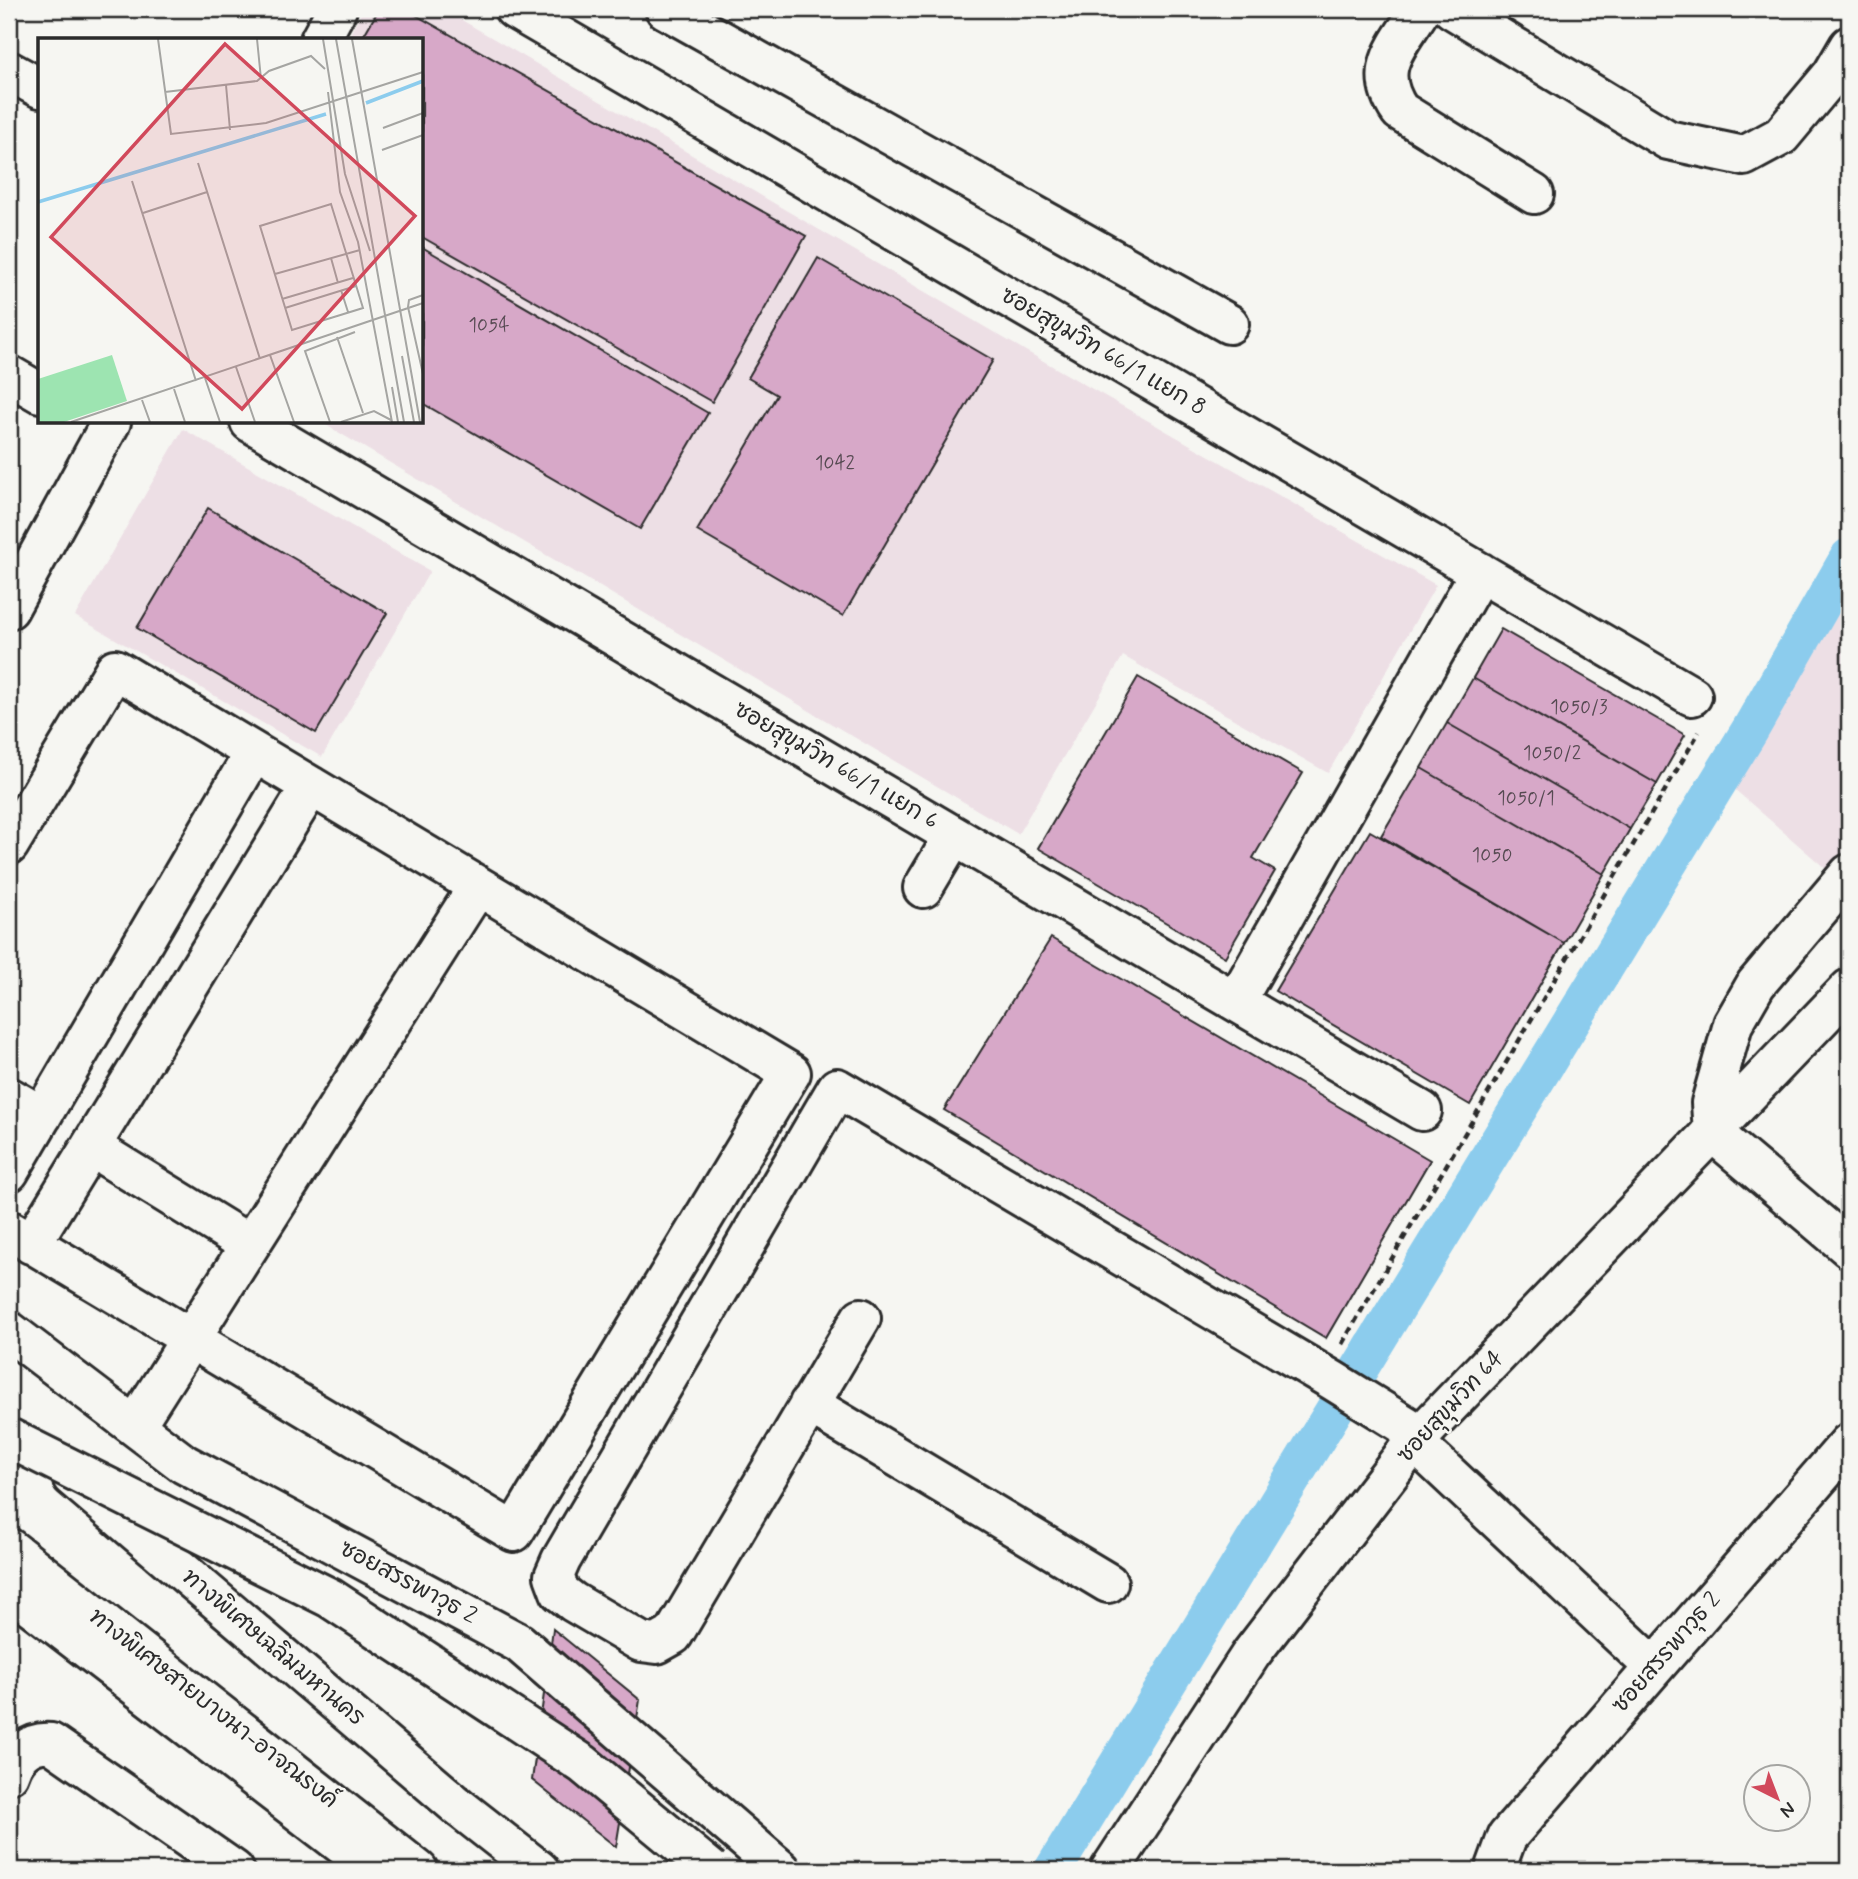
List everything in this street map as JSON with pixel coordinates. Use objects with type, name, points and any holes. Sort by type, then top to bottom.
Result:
[{"type":"main road","points":[[321,38],[337,9]]},
{"type":"main road","name":"ซอยสุขุมวิท 66/1 แยก 8","points":[[514,9],[1692,696]]},
{"type":"main road","points":[[665,9],[1229,324]]},
{"type":"main road","points":[[1421,9],[1390,59],[1386,76],[1390,95],[1400,111],[1534,194]]},
{"type":"main road","points":[[1452,9],[1668,140],[1744,156],[1781,136],[1832,75],[1849,46]]},
{"type":"main road","points":[[9,71],[38,87]]},
{"type":"main road","points":[[9,375],[38,392]]},
{"type":"main road","points":[[9,609],[104,424]]},
{"type":"main road","name":"ซอยสุขุมวิท 66/1 แยก 6","points":[[253,424],[1422,1111]]},
{"type":"main road","points":[[1236,1001],[1480,572]]},
{"type":"main road","points":[[9,845],[115,669],[254,753],[311,786],[790,1073],[514,1532],[20,1237],[91,1147],[311,786]]},
{"type":"main road","points":[[9,1172],[254,753]]},
{"type":"main road","points":[[923,888],[954,836]]},
{"type":"main road","points":[[1849,874],[1756,984],[1733,1024],[1711,1103],[1713,1133],[1849,1248]]},
{"type":"main road","points":[[135,1426],[478,886]]},
{"type":"main road","name":"ซอยสุขุมวิท 64","points":[[1110,1870],[1251,1654],[1418,1439],[1849,989]]},
{"type":"main road","points":[[861,1318],[673,1634],[657,1644],[641,1642],[560,1592],[554,1576],[561,1560],[837,1088],[1384,1412],[1418,1439],[1543,1565],[1654,1667]]},
{"type":"main road","points":[[9,1097],[42,1116]]},
{"type":"main road","points":[[91,1147],[250,1245]]},
{"type":"main road","name":"ซอยสรรพาวุธ 2","points":[[9,1331],[184,1464],[519,1643],[781,1870]]},
{"type":"main road","points":[[809,1404],[1108,1583]]},
{"type":"main road","name":"ทางพิเศษเฉลิมมหานคร","points":[[9,1424],[460,1808],[539,1870]]},
{"type":"main road","points":[[9,1438],[330,1598],[583,1763],[711,1870]]},
{"type":"main road","name":"ซอยสรรพาวุธ 2","points":[[1496,1870],[1507,1837],[1849,1443]]},
{"type":"main road","points":[[9,1446],[469,1832],[520,1870]]},
{"type":"main road","name":"ทางพิเศษสายบางนา-อาจณรงค์","points":[[9,1548],[418,1870]]},
{"type":"main road","points":[[9,1588],[375,1870]]},
{"type":"main road","points":[[9,1774],[13,1762],[27,1748],[51,1743],[234,1870]]},
{"type":"path","points":[[1328,1378],[1713,707],[1692,696]]},
{"type":"shaded area","points":[[363,9],[443,9],[1024,350],[1436,585],[1328,773],[1123,656],[1018,834],[324,424],[424,424],[424,38],[348,38]]},
{"type":"shaded area","points":[[183,429],[430,571],[322,757],[75,616]]},
{"type":"shaded area","points":[[1849,571],[1849,889],[1725,781]]},
{"type":"building","points":[[379,9],[405,9],[806,236],[712,402],[424,238],[424,38],[362,38]]},
{"type":"building","points":[[424,248],[708,413],[640,529],[424,404]]},
{"type":"building","points":[[818,258],[993,360],[843,616],[697,531],[777,395],[748,378]]},
{"type":"building","points":[[208,508],[387,613],[316,733],[137,628]]},
{"type":"building","points":[[1501,629],[1685,735],[1657,784],[1473,678]]},
{"type":"building","points":[[1138,677],[1303,773],[1253,858],[1275,871],[1225,957],[1038,848]]},
{"type":"building","points":[[1473,678],[1657,784],[1630,829],[1447,723]]},
{"type":"building","points":[[1447,723],[1630,829],[1604,874],[1421,768]]},
{"type":"building","points":[[1421,768],[1604,874],[1564,943],[1381,836]]},
{"type":"building","points":[[1370,831],[1564,943],[1470,1105],[1275,991]]},
{"type":"building","points":[[1051,938],[1430,1160],[1326,1338],[944,1110]]},
{"type":"building","points":[[553,1629],[640,1700],[616,1847],[532,1780]]},
{"type":"waterway","points":[[1053,1870],[1750,730],[1849,557]]}]
